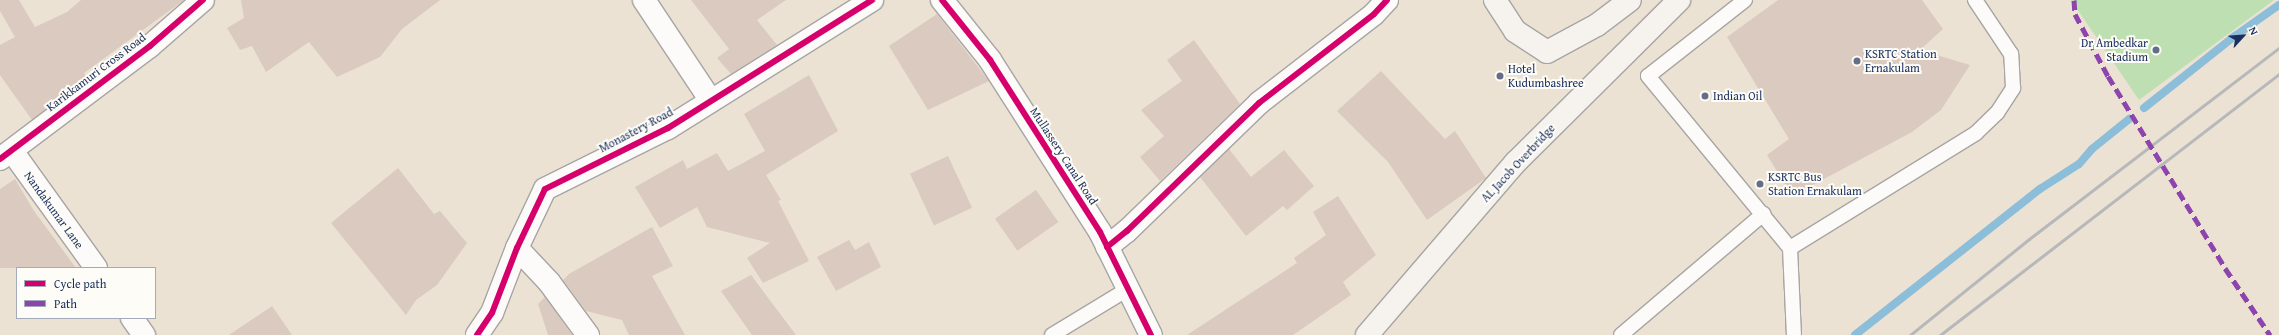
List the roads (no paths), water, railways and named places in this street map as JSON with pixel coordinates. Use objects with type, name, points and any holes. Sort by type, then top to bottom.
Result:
[{"type":"main road","points":[[1495,0],[1515,31],[1547,52],[1596,25],[1630,0]]},
{"type":"main road","name":"AL Jacob Overbridge","points":[[1367,335],[1516,162],[1679,0]]},
{"type":"street","name":"Karikkamuri Cross Road","points":[[6,155],[150,46],[203,0]]},
{"type":"street","points":[[644,0],[711,101]]},
{"type":"street","name":"Monastery Road","points":[[477,335],[492,313],[517,248],[545,189],[668,128],[872,0]]},
{"type":"street","name":"Mullassery Canal Road","points":[[942,0],[990,60],[1107,247],[1151,335]]},
{"type":"street","points":[[1107,247],[1127,232],[1258,103],[1374,14],[1387,0]]},
{"type":"street","name":"Nandakumar Lane","points":[[6,155],[95,267]]},
{"type":"street","points":[[517,248],[549,282],[588,335]]},
{"type":"street","points":[[133,319],[144,335]]},
{"type":"lane","points":[[1745,0],[1648,76],[1790,248],[1794,335]]},
{"type":"lane","points":[[1790,248],[1976,133],[1997,113],[2013,88],[2011,54],[1975,0]]},
{"type":"lane","points":[[1621,335],[1763,214]]},
{"type":"lane","points":[[1052,335],[1128,289]]},
{"type":"waterway","points":[[2144,108],[2235,36],[2279,5]]},
{"type":"waterway","points":[[1855,335],[2040,189],[2079,164],[2092,149],[2129,119]]},
{"type":"railway","points":[[1910,335],[2029,239],[2279,48]]},
{"type":"railway","points":[[1940,335],[2279,74]]},
{"type":"place","name":"Dr Ambedkar Stadium","points":[[2156,50]]},
{"type":"place","name":"KSRTC Station Ernakulam","points":[[1857,61]]},
{"type":"place","name":"Hotel Kudumbashree","points":[[1500,76]]},
{"type":"place","name":"Indian Oil","points":[[1705,96]]},
{"type":"place","name":"KSRTC Bus Station Ernakulam","points":[[1760,184]]}]
